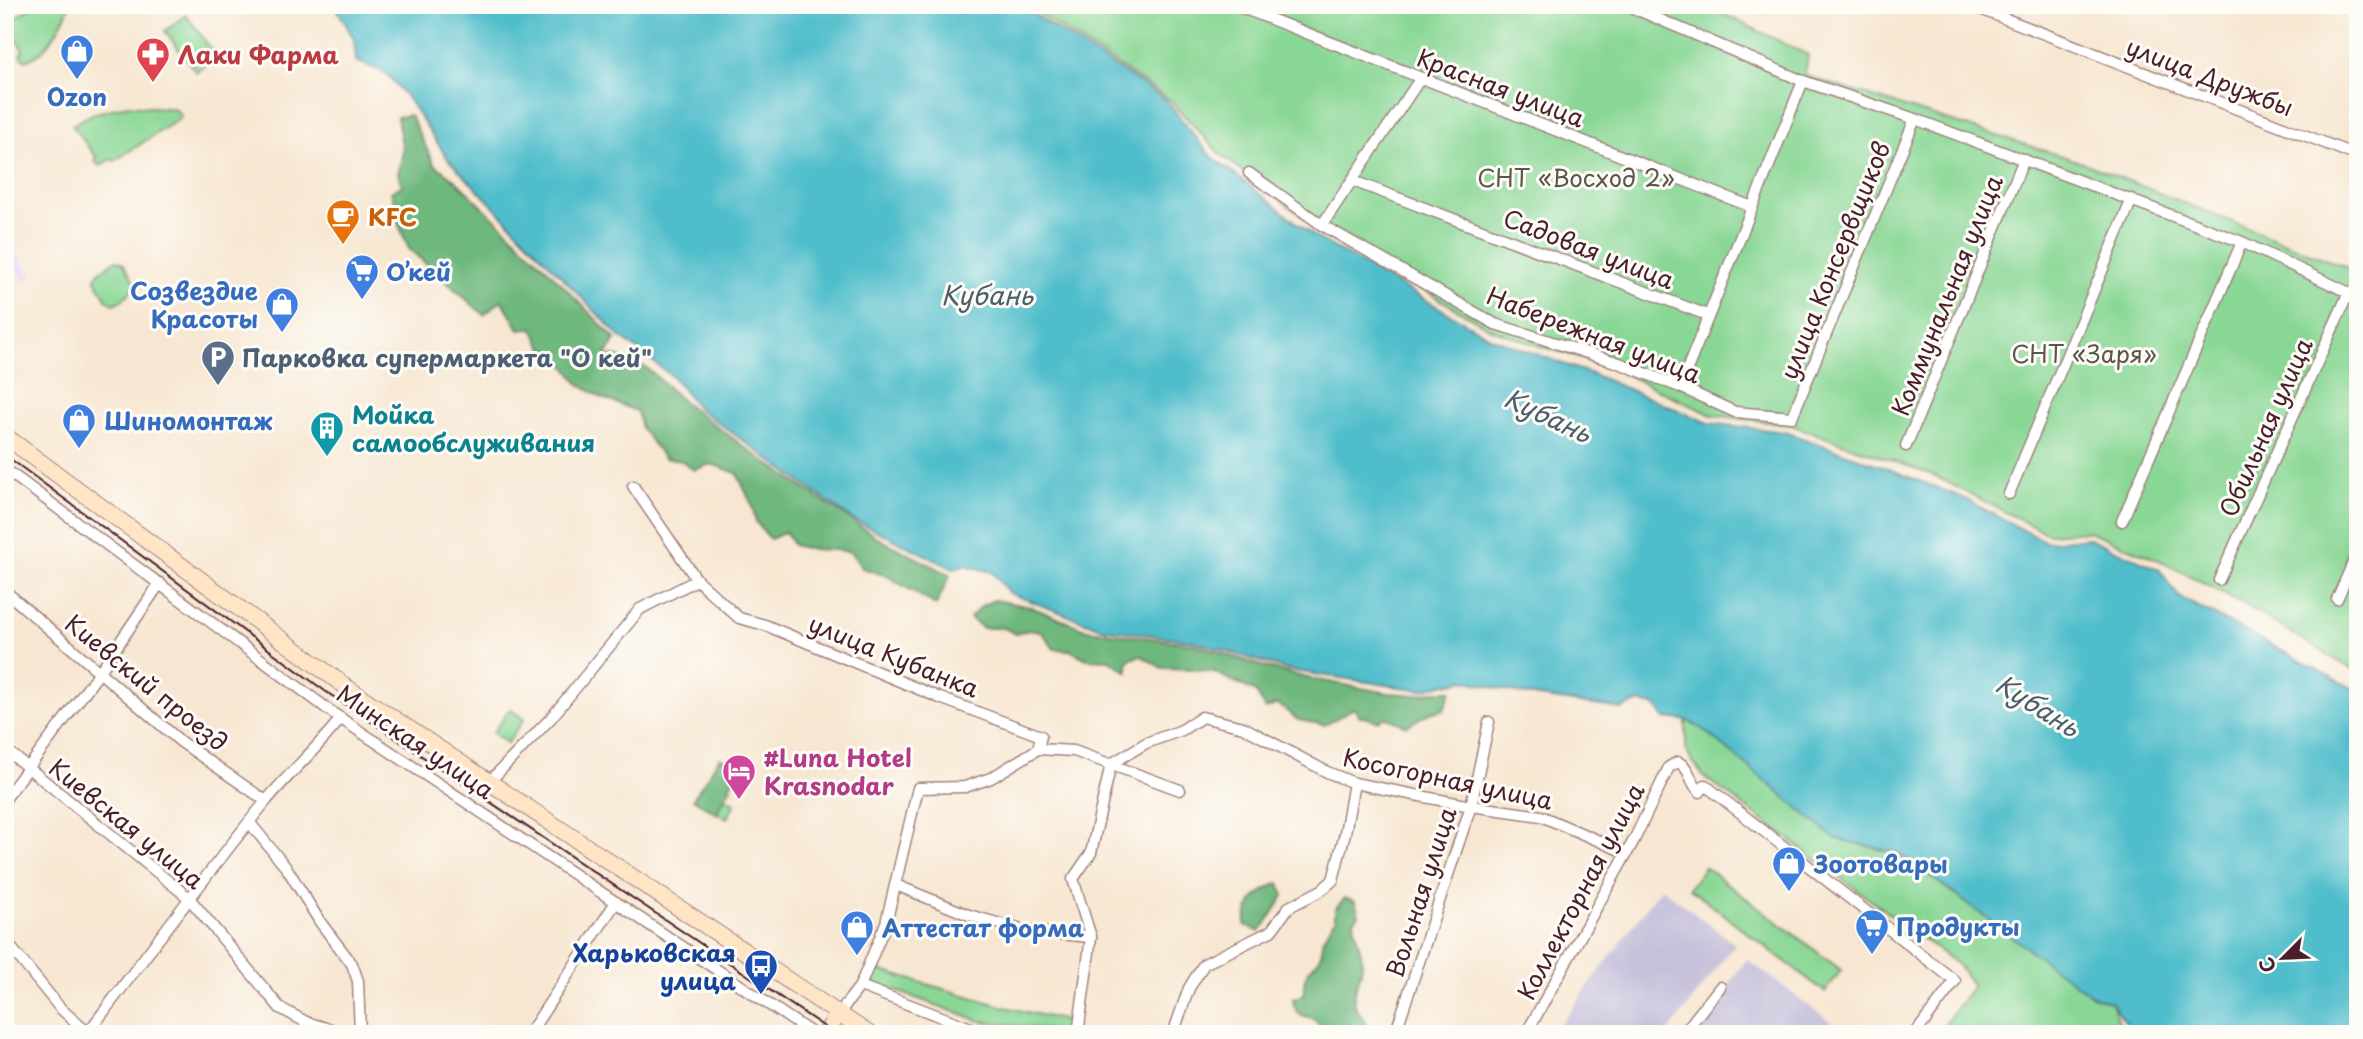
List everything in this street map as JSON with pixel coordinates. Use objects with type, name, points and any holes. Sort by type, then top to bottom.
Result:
[{"type":"main road","name":"Минская улица","points":[[5,436],[349,689],[869,1034]]},
{"type":"main road","points":[[825,1034],[839,1013]]},
{"type":"street","name":"Красная улица","points":[[1235,5],[1752,206]]},
{"type":"street","points":[[1626,5],[1803,81],[1915,118],[2242,242],[2353,294]]},
{"type":"street","name":"улица Дружбы","points":[[1970,5],[2358,156]]},
{"type":"street","points":[[1322,225],[1420,79]]},
{"type":"street","points":[[1680,387],[1803,81]]},
{"type":"street","name":"улица Консервщиков","points":[[1792,417],[1915,118]]},
{"type":"street","name":"Коммунальная улица","points":[[1906,446],[2024,159]]},
{"type":"street","name":"Набережная улица","points":[[1249,173],[1322,225],[1495,324],[1619,363],[1735,412],[1792,417]]},
{"type":"street","name":"Садовая улица","points":[[1353,181],[1707,315]]},
{"type":"street","points":[[2009,494],[2133,199]]},
{"type":"street","points":[[2122,521],[2242,242]]},
{"type":"street","name":"Обильная улица","points":[[2219,580],[2353,294]]},
{"type":"street","name":"Минская улица","points":[[6,472],[341,718],[813,1034]]},
{"type":"street","name":"улица Кубанка","points":[[633,486],[698,580],[740,618],[765,625],[940,698],[1041,736],[1038,749]]},
{"type":"street","points":[[2337,599],[2358,552]]},
{"type":"street","name":"Минская улица","points":[[488,783],[551,718],[640,609],[698,580]]},
{"type":"street","points":[[5,799],[99,673],[160,583]]},
{"type":"street","name":"Киевский проезд","points":[[5,591],[181,742],[266,801]]},
{"type":"street","name":"Косогорная улица","points":[[1111,764],[1146,743],[1182,730],[1202,717],[1243,727],[1327,772],[1354,783],[1471,806],[1541,816],[1627,853]]},
{"type":"street","points":[[5,940],[60,1008],[87,1033],[266,801],[319,746],[341,718]]},
{"type":"street","name":"Вольная улица","points":[[1395,1034],[1471,806],[1489,722]]},
{"type":"street","name":"Киевская улица","points":[[5,749],[189,898],[280,1008],[306,1022],[346,1034]]},
{"type":"street","points":[[839,1013],[860,986],[886,923],[918,788],[965,788],[991,778],[1038,749],[1073,751],[1180,790]]},
{"type":"street","name":"Коллекторная улица","points":[[1526,1034],[1627,853],[1670,767],[1678,762],[1684,765],[1692,777],[1693,786],[1700,792],[1705,785],[1955,981],[1915,1034]]},
{"type":"street","points":[[1078,1034],[1091,937],[1073,879],[1091,853],[1111,764]]},
{"type":"street","points":[[1172,1034],[1189,988],[1204,964],[1271,931],[1289,907],[1322,890],[1333,880],[1354,783]]},
{"type":"street","points":[[250,823],[288,870],[320,922],[352,964],[358,981],[360,1034]]},
{"type":"street","points":[[896,885],[969,915],[1025,931],[1091,937]]},
{"type":"street","points":[[530,1034],[616,902]]},
{"type":"street","points":[[860,986],[976,1030],[1018,1034]]},
{"type":"street","points":[[1683,1034],[1720,987]]},
{"type":"shaded area","points":[[5,237],[32,276],[25,282],[5,253]]},
{"type":"shaded area","points":[[1661,888],[1735,944],[1667,1034],[1553,1034]]},
{"type":"shaded area","points":[[1747,959],[1846,1034],[1692,1034]]},
{"type":"green space","points":[[34,5],[70,5],[58,30],[45,47],[39,54],[24,60],[20,55],[23,50],[7,24]]},
{"type":"green space","points":[[1026,5],[1705,5],[1808,55],[1805,74],[1812,78],[2081,162],[2358,272],[2358,673],[2242,603],[2161,561],[2089,531],[2048,534],[1933,475],[1791,425],[1712,415],[1599,362],[1542,347],[1489,328],[1315,226],[1220,154],[1170,100]]},
{"type":"green space","points":[[186,15],[217,57],[196,72],[165,31]]},
{"type":"green space","points":[[127,105],[175,109],[181,115],[179,119],[114,161],[111,159],[99,166],[95,161],[97,158],[72,125],[92,114]]},
{"type":"green space","points":[[410,115],[434,164],[455,180],[615,339],[606,356],[618,357],[647,368],[684,402],[751,452],[881,540],[950,575],[936,605],[887,576],[862,568],[851,552],[793,545],[786,532],[770,539],[756,522],[752,505],[737,473],[711,464],[694,470],[682,461],[664,458],[641,428],[637,411],[600,397],[579,384],[563,363],[541,345],[533,328],[519,329],[502,300],[484,315],[409,249],[398,223],[397,208],[391,192],[402,186],[398,174],[403,151],[397,117]]},
{"type":"green space","points":[[116,260],[123,263],[135,283],[127,295],[114,304],[107,300],[95,279],[98,273]]},
{"type":"green space","points":[[994,600],[1031,607],[1087,630],[1194,644],[1307,678],[1388,693],[1416,695],[1451,691],[1444,709],[1427,714],[1407,726],[1385,717],[1378,721],[1359,716],[1354,708],[1325,725],[1298,720],[1278,704],[1265,709],[1256,692],[1214,672],[1162,668],[1140,655],[1127,661],[1128,672],[1109,660],[1087,659],[1070,650],[1054,649],[1039,631],[1030,630],[1016,634],[1004,628],[983,628],[970,618],[983,605]]},
{"type":"green space","points":[[510,709],[524,719],[507,743],[493,733]]},
{"type":"green space","points":[[1686,720],[1703,729],[1834,837],[1897,854],[2092,995],[2112,1003],[2123,1034],[1937,1034],[1973,986],[1958,965],[1703,776],[1686,751]]},
{"type":"green space","points":[[720,757],[745,773],[729,784],[731,787],[716,813],[693,799]]},
{"type":"green space","points":[[725,798],[735,803],[727,818],[716,813]]},
{"type":"green space","points":[[1705,867],[1841,970],[1825,992],[1689,888]]},
{"type":"green space","points":[[1279,883],[1284,896],[1260,932],[1245,925],[1248,910],[1255,898]]},
{"type":"green space","points":[[1345,898],[1355,902],[1359,915],[1354,920],[1362,968],[1354,997],[1358,1012],[1366,1021],[1368,1034],[1345,1034],[1324,1029],[1313,1018],[1299,1013],[1293,999],[1305,994],[1305,978],[1320,956],[1322,940],[1335,920],[1335,909]]},
{"type":"green space","points":[[875,969],[1005,1007],[1075,1023],[1073,1033],[980,1021],[871,982]]},
{"type":"water","name":"Кубань","points":[[335,5],[1019,5],[1166,100],[1210,155],[1314,236],[1492,338],[1594,375],[1709,423],[1785,432],[1881,466],[1963,498],[2046,542],[2089,538],[2159,569],[2179,597],[2358,691],[2358,1034],[2134,1034],[2112,1003],[2092,995],[2052,967],[1901,854],[1834,838],[1703,729],[1686,720],[1664,718],[1655,705],[1637,702],[1621,709],[1526,695],[1464,680],[1420,690],[1288,670],[1194,641],[1101,628],[1009,593],[992,572],[965,565],[954,569],[852,519],[698,408],[673,377],[618,335],[448,159],[409,100],[386,73],[356,61],[354,39]]},
{"type":"tram line","points":[[5,455],[325,691],[835,1034]]},
{"type":"place","name":"Ozon","points":[[77,81]]},
{"type":"place","name":"Лаки Фарма","points":[[153,84]]},
{"type":"place","name":"KFC","points":[[343,246]]},
{"type":"place","name":"О’кей","points":[[362,301]]},
{"type":"place","name":"Созвездие Красоты","points":[[282,334]]},
{"type":"place","name":"Парковка супермаркета \"О кей\"","points":[[218,387]]},
{"type":"place","name":"Шиномонтаж","points":[[79,450]]},
{"type":"place","name":"Мойка самообслуживания","points":[[327,458]]},
{"type":"place","name":"#Luna Hotel Krasnodar","points":[[739,801]]},
{"type":"place","name":"Зоотовары","points":[[1789,893]]},
{"type":"place","name":"Продукты","points":[[1872,956]]},
{"type":"place","name":"Аттестат форма","points":[[857,957]]},
{"type":"place","name":"Харьковская улица","points":[[761,996]]},
{"type":"park label","name":"СНТ «Восход 2»","points":[[1576,177]]},
{"type":"park label","name":"СНТ «Заря»","points":[[2084,353]]}]
